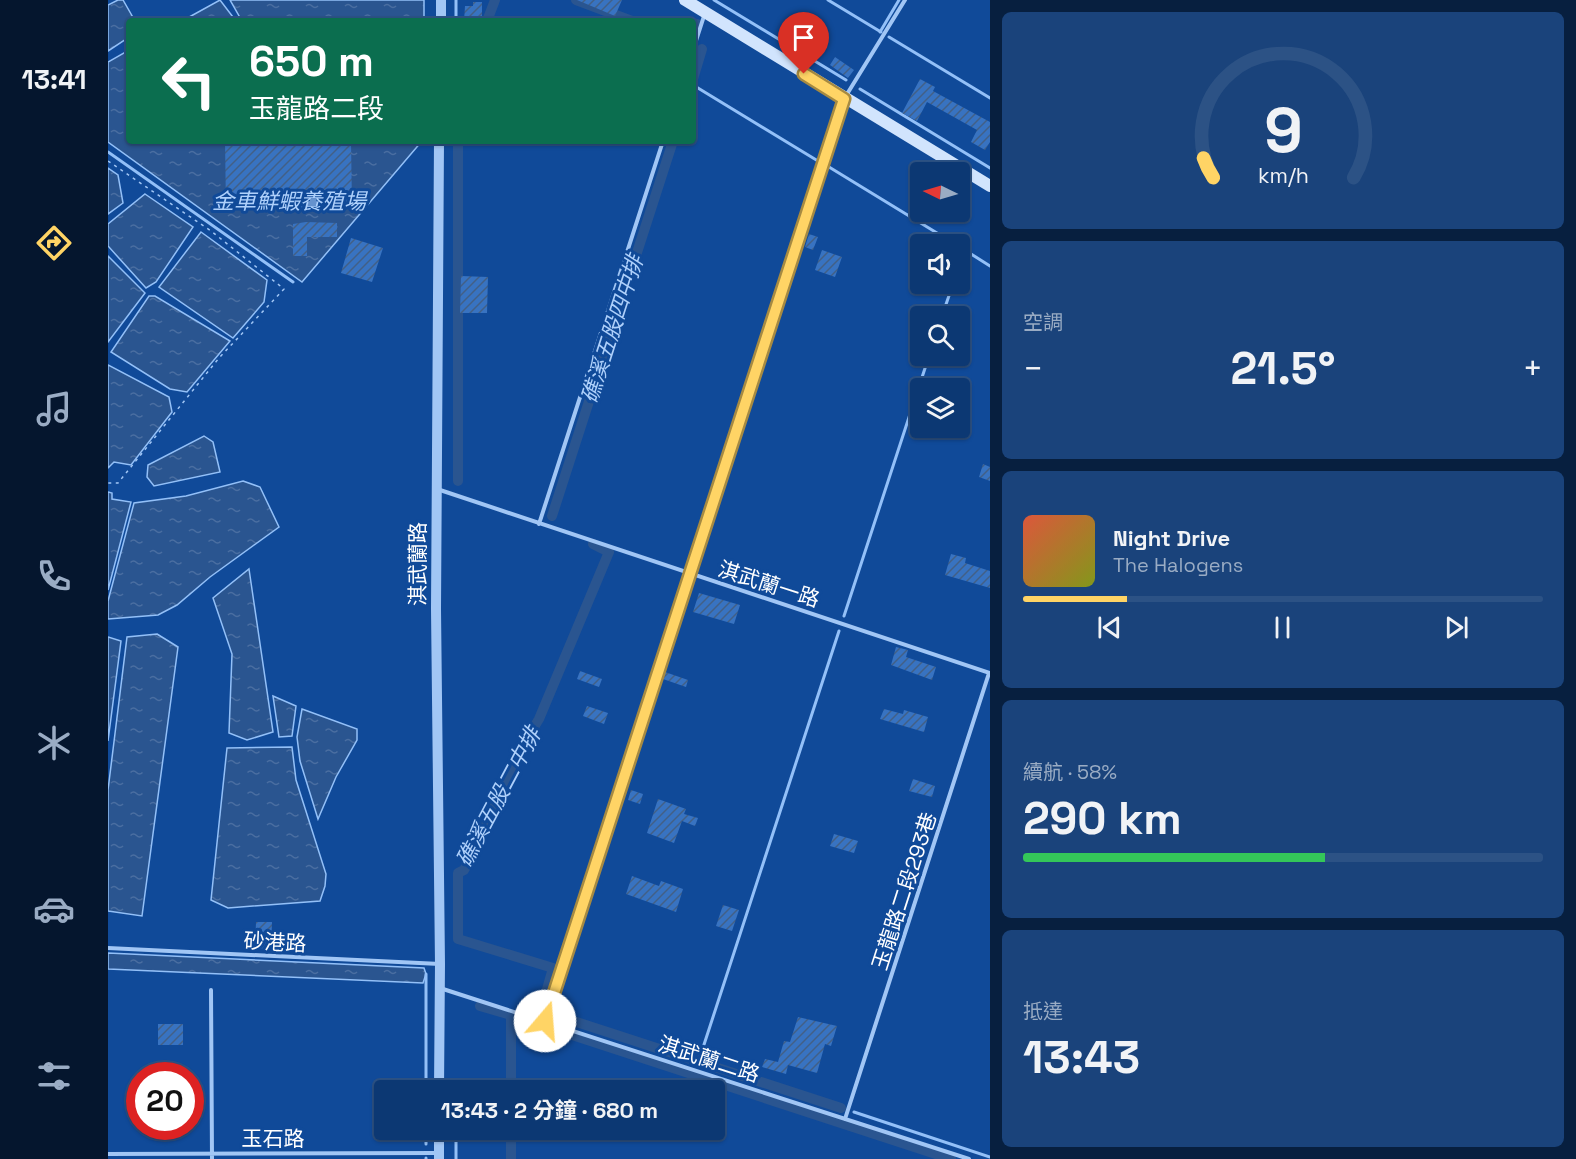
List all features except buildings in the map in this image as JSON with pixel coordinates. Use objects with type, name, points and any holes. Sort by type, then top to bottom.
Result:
[{"type":"main road","points":[[685,0],[990,186]]},
{"type":"street","points":[[441,0],[441,18]]},
{"type":"street","name":"淇武蘭路","points":[[439,144],[437,489],[439,1080]]},
{"type":"street","points":[[439,1140],[439,1156]]},
{"type":"lane","points":[[545,1021],[844,99],[905,0]]},
{"type":"lane","points":[[696,40],[705,12]]},
{"type":"lane","points":[[539,524],[662,144]]},
{"type":"lane","name":"淇武蘭一路","points":[[437,489],[990,673]]},
{"type":"lane","name":"玉龍路二段293巷","points":[[845,1119],[990,673]]},
{"type":"lane","name":"砂港路","points":[[108,948],[440,964]]},
{"type":"lane","name":"淇武蘭二路","points":[[439,988],[969,1159]]},
{"type":"lane","points":[[211,990],[212,1159]]},
{"type":"lane","name":"玉石路","points":[[108,1154],[439,1156]]},
{"type":"path","points":[[108,160],[211,231],[284,289],[213,366],[118,483],[108,483]]},
{"type":"water","points":[[123,0],[133,18],[126,18],[126,39],[108,51],[108,5]]},
{"type":"water","points":[[220,0],[234,18],[187,18]]},
{"type":"water","points":[[230,0],[424,0],[424,18],[240,18]]},
{"type":"water","name":"金車鮮蝦養殖場","points":[[126,52],[126,144],[419,144],[302,282],[108,142],[108,62]]},
{"type":"water","points":[[108,168],[118,175],[123,203],[108,214]]},
{"type":"water","points":[[145,194],[193,227],[156,282],[146,288],[108,246],[108,224]]},
{"type":"water","points":[[201,232],[267,280],[264,302],[233,338],[159,287]]},
{"type":"water","points":[[108,256],[145,293],[108,342]]},
{"type":"water","points":[[149,296],[155,296],[230,341],[187,392],[170,389],[111,352]]},
{"type":"water","points":[[108,365],[169,397],[172,412],[131,465],[114,462],[108,468]]},
{"type":"water","points":[[204,436],[213,442],[220,472],[154,486],[147,477],[148,465]]},
{"type":"water","points":[[243,481],[260,487],[279,527],[210,577],[177,605],[158,615],[108,619],[108,601],[134,503],[186,496]]},
{"type":"water","points":[[108,492],[112,493],[112,499],[131,502],[108,590]]},
{"type":"water","points":[[249,569],[273,732],[247,740],[229,733],[232,654],[213,598]]},
{"type":"water","points":[[157,634],[178,647],[142,916],[108,911],[108,790],[127,637]]},
{"type":"water","points":[[108,637],[121,641],[108,741]]},
{"type":"water","points":[[273,696],[296,706],[292,736],[279,737]]},
{"type":"water","points":[[302,709],[357,729],[357,740],[336,777],[318,819],[300,761],[297,737]]},
{"type":"water","points":[[292,747],[296,780],[326,874],[320,901],[228,908],[211,900],[227,748]]},
{"type":"water","points":[[108,953],[424,968],[426,974],[423,983],[108,969]]},
{"type":"waterway","points":[[456,0],[456,18]]},
{"type":"waterway","points":[[488,18],[495,0]]},
{"type":"waterway","points":[[576,0],[624,18]]},
{"type":"waterway","points":[[714,0],[846,80]]},
{"type":"waterway","points":[[828,0],[881,32]]},
{"type":"waterway","points":[[880,32],[899,0]]},
{"type":"waterway","points":[[889,37],[990,98]]},
{"type":"waterway","points":[[696,69],[702,49]]},
{"type":"waterway","points":[[696,87],[818,161]]},
{"type":"waterway","points":[[860,89],[990,168]]},
{"type":"waterway","points":[[458,144],[458,481]]},
{"type":"waterway","name":"礁溪五股四中排","points":[[552,516],[672,144]]},
{"type":"waterway","points":[[108,152],[293,282]]},
{"type":"waterway","points":[[829,167],[939,234]]},
{"type":"waterway","points":[[970,253],[990,266]]},
{"type":"waterway","points":[[945,306],[950,294]]},
{"type":"waterway","points":[[844,616],[926,366]]},
{"type":"waterway","name":"礁溪五股二中排","points":[[543,1003],[553,968],[458,939],[458,873],[464,870],[469,861],[525,742],[539,719],[609,552],[593,544]]},
{"type":"waterway","points":[[698,1063],[839,631]]},
{"type":"waterway","points":[[426,974],[426,1080]]},
{"type":"waterway","points":[[480,1006],[511,1015],[511,1080]]},
{"type":"waterway","points":[[511,1015],[951,1159]]},
{"type":"waterway","name":"礁溪五股二中排","points":[[555,1015],[841,1108]]},
{"type":"waterway","name":"礁溪五股二中排","points":[[854,1112],[990,1157]]},
{"type":"waterway","points":[[456,1140],[456,1159]]},
{"type":"waterway","points":[[511,1140],[511,1159]]},
{"type":"route","points":[[545,1021],[844,99],[804,74]]}]
